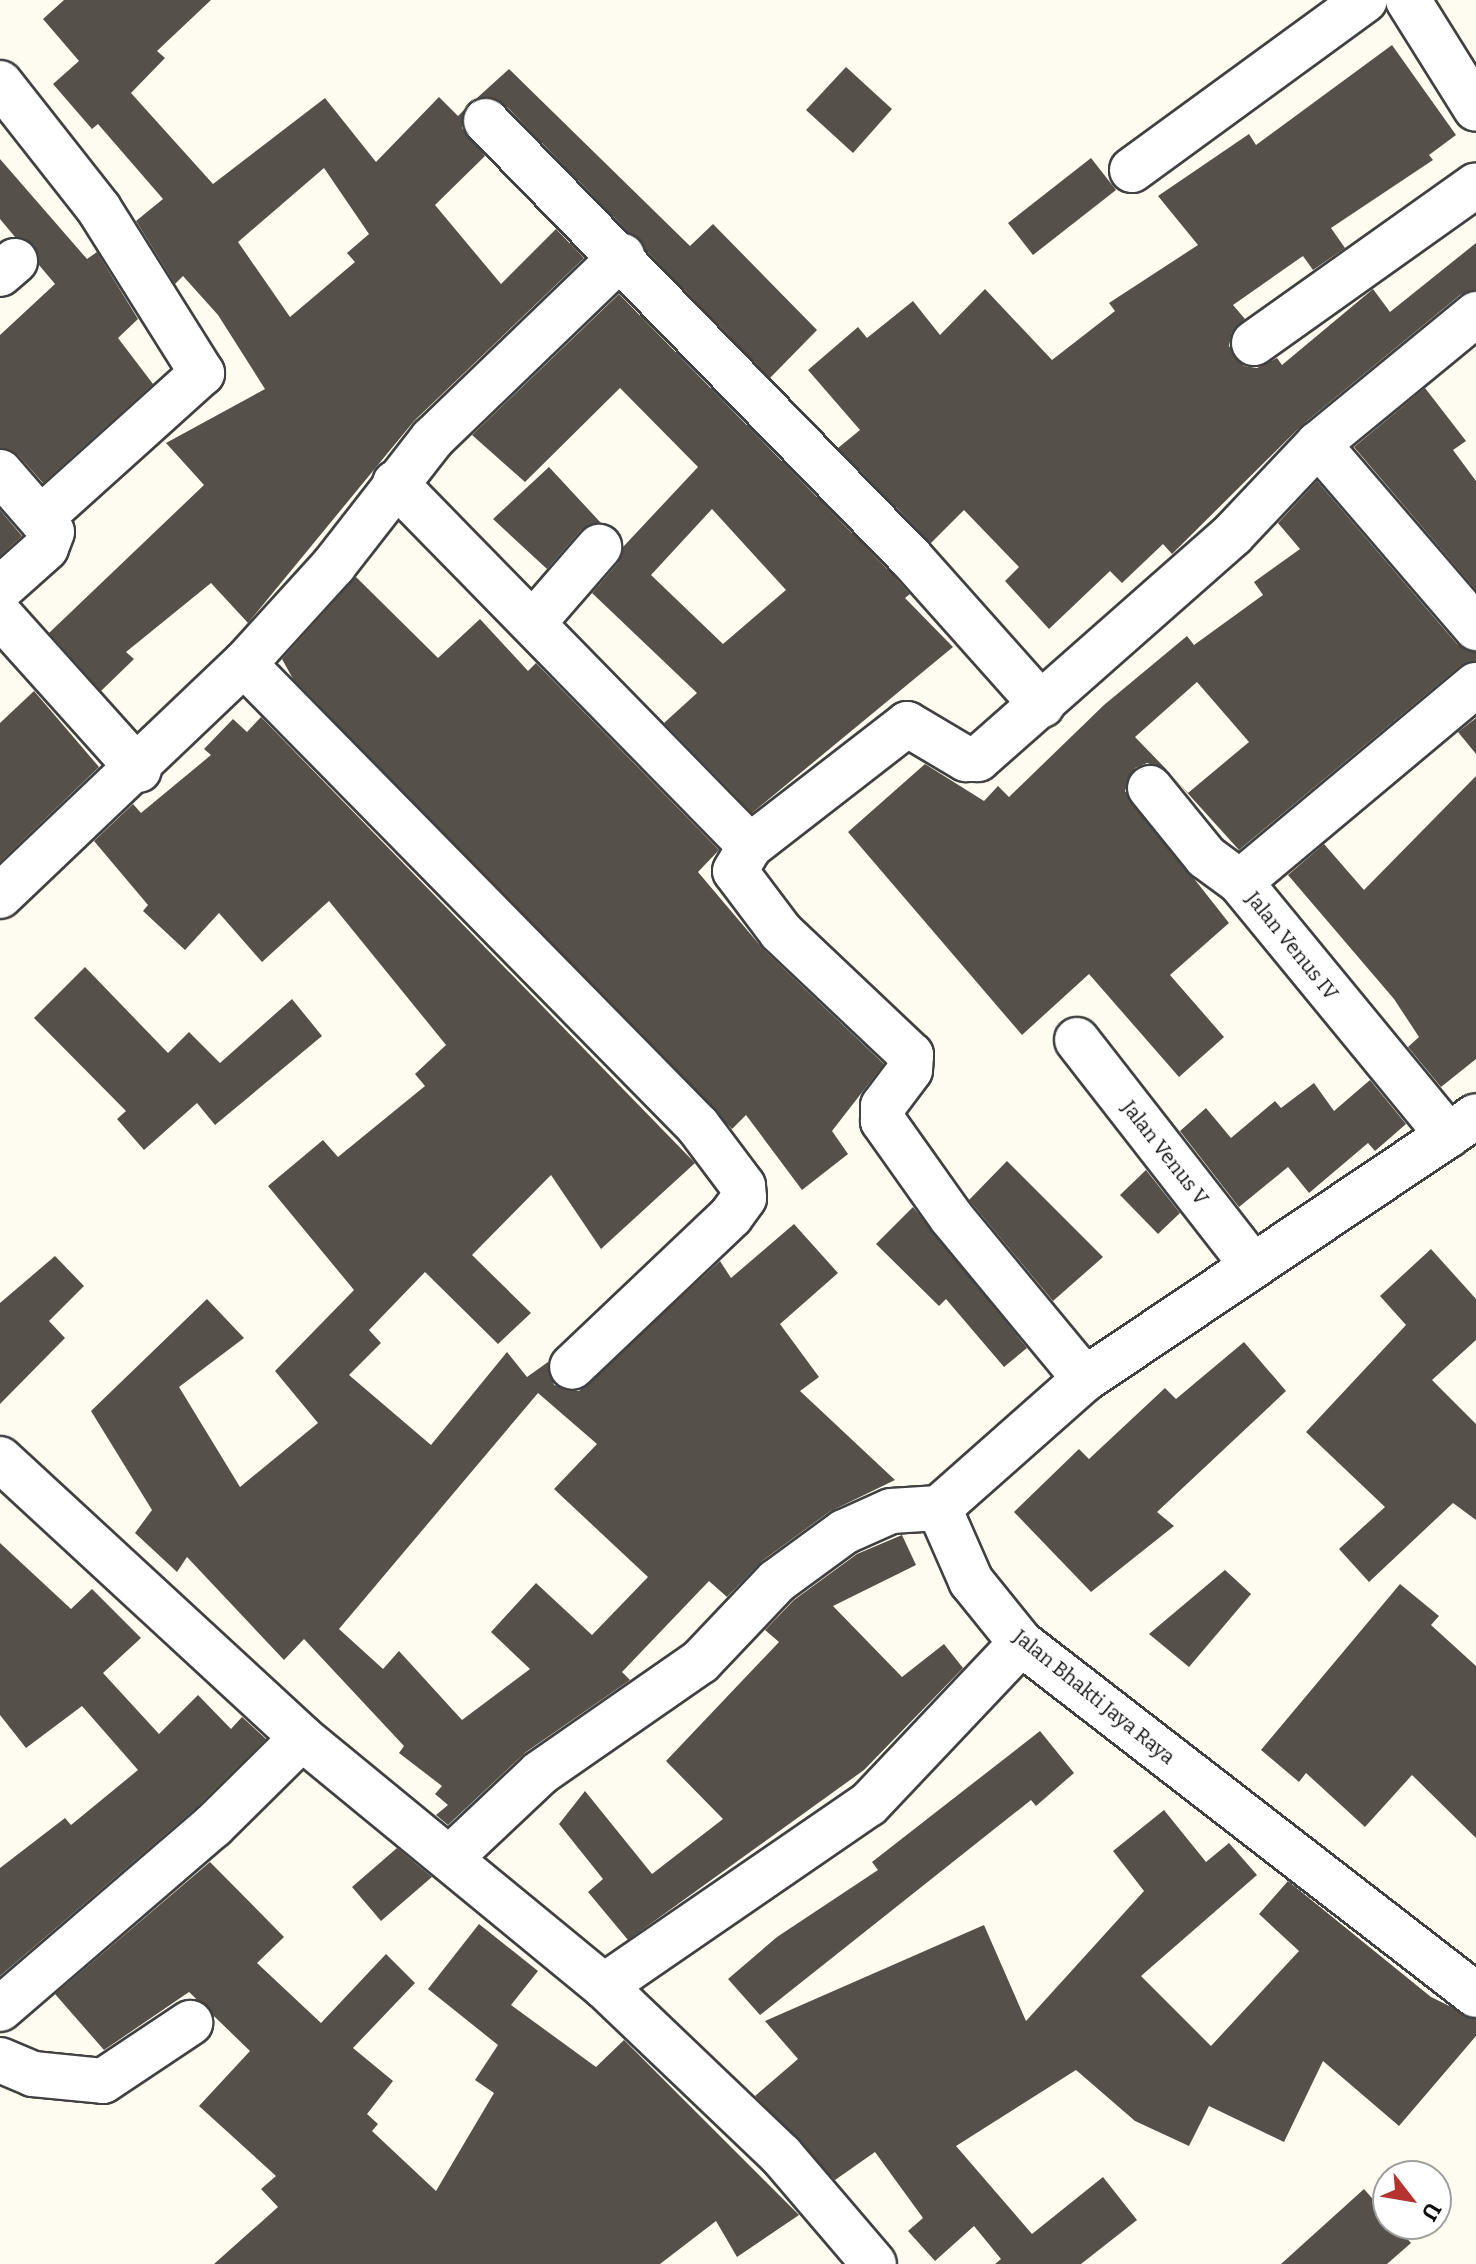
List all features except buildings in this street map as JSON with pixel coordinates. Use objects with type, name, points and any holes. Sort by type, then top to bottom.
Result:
[{"type":"street","points":[[1132,170],[1365,0]]},
{"type":"street","points":[[1408,0],[1476,109]]},
{"type":"street","points":[[0,83],[99,209],[202,373],[41,518]]},
{"type":"street","points":[[486,121],[622,256],[1042,705]]},
{"type":"street","points":[[1254,343],[1476,185]]},
{"type":"street","points":[[0,896],[139,770],[244,664],[334,565],[395,483],[622,256]]},
{"type":"street","points":[[1085,1379],[951,1217],[883,1121],[883,1106],[910,1070],[911,1055],[781,932],[737,879],[750,846],[907,724],[972,761],[1042,705],[1233,534],[1318,444],[1476,314]]},
{"type":"street","points":[[1318,444],[1476,628]]},
{"type":"street","points":[[0,472],[41,518],[51,541],[0,589]]},
{"type":"street","points":[[395,483],[750,846]]},
{"type":"street","points":[[533,623],[599,547]]},
{"type":"street","points":[[0,615],[139,770]]},
{"type":"street","points":[[244,664],[698,1126],[743,1186],[744,1198],[731,1216],[572,1367]]},
{"type":"street","name":"Jalan Venus IV","points":[[1462,1126],[1240,882],[1476,685]]},
{"type":"street","points":[[1150,788],[1206,857],[1240,882]]},
{"type":"street","name":"Jalan Venus V","points":[[1077,1040],[1253,1266]]},
{"type":"street","points":[[452,1856],[540,1773],[700,1662],[777,1581],[844,1532],[891,1511],[939,1508],[1085,1379],[1462,1126]]},
{"type":"street","points":[[0,1459],[302,1738],[452,1856],[604,1986],[781,2155],[874,2264]]},
{"type":"street","name":"Jalan Bhakti Jaya Raya","points":[[939,1508],[971,1581],[1021,1643],[1476,1995]]},
{"type":"street","points":[[604,1986],[869,1804],[1021,1643]]},
{"type":"street","points":[[0,2009],[213,1826],[302,1738]]},
{"type":"street","points":[[0,2060],[33,2074],[103,2081],[190,2023]]}]
